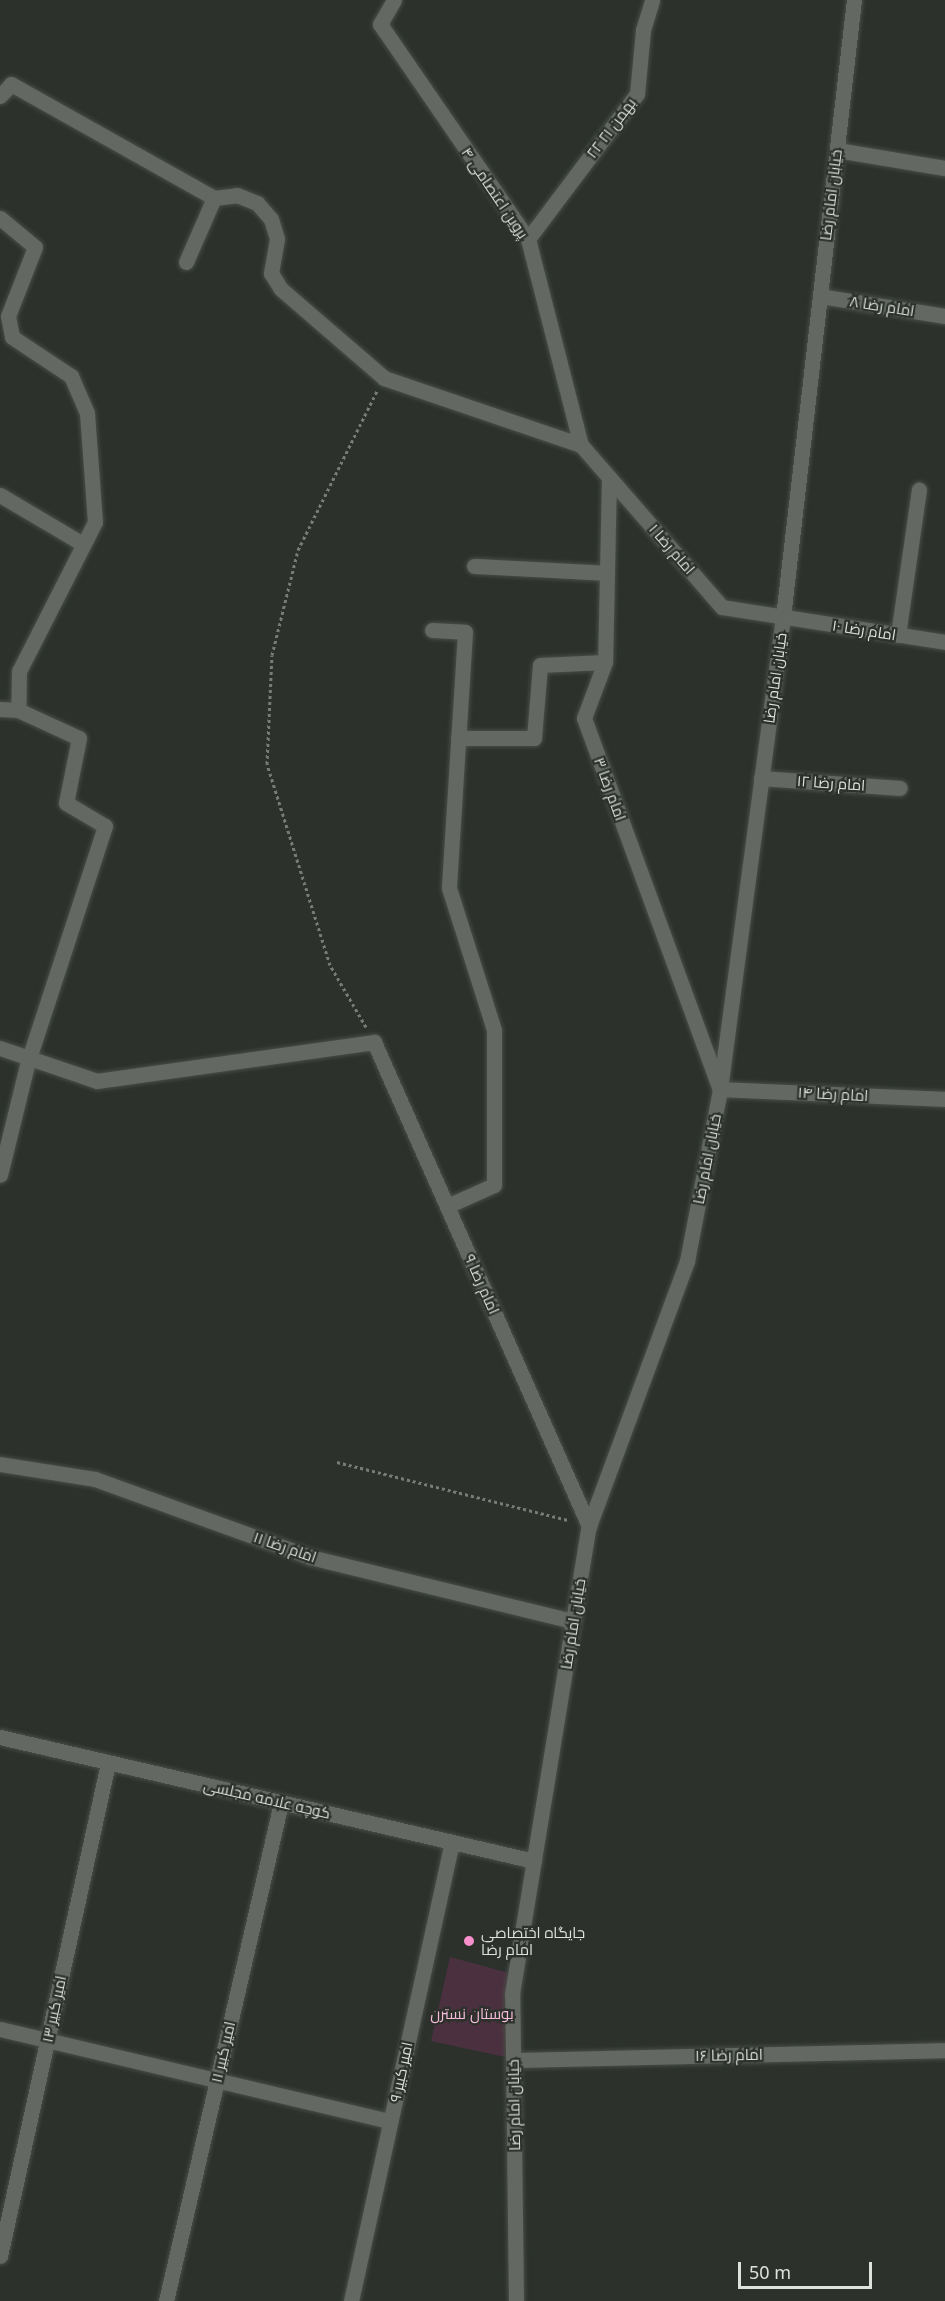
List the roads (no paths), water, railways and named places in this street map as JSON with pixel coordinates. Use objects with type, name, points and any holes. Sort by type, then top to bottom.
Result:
[{"type":"street","name":"پروین اعتصامی ۴","points":[[394,0],[380,24],[528,239],[581,445]]},
{"type":"street","name":"۲۲ بهمن ۲۱","points":[[528,239],[637,94],[643,30],[652,0]]},
{"type":"street","name":"خیابان امام رضا","points":[[516,2301],[512,1994],[589,1526],[687,1261],[720,1089],[783,617],[854,0]]},
{"type":"street","points":[[0,96],[6,80],[214,198],[237,195],[257,203],[271,219],[277,239],[271,273],[281,289],[384,378],[581,445]]},
{"type":"street","points":[[837,150],[945,168]]},
{"type":"street","points":[[186,262],[214,198]]},
{"type":"street","points":[[0,218],[35,247],[8,316],[12,337],[71,376],[87,413],[95,522],[20,670],[18,710]]},
{"type":"street","name":"امام رضا ۸","points":[[820,296],[945,316]]},
{"type":"street","name":"امام رضا ۱","points":[[581,445],[722,607],[783,617]]},
{"type":"street","name":"امام رضا ۳","points":[[609,477],[605,662],[584,718],[720,1089]]},
{"type":"street","points":[[898,635],[919,490]]},
{"type":"street","points":[[0,495],[83,544]]},
{"type":"street","points":[[474,566],[607,573]]},
{"type":"street","name":"امام رضا ۱۰","points":[[783,617],[945,642]]},
{"type":"street","points":[[432,630],[465,632],[449,888],[494,1030],[494,1185],[447,1206]]},
{"type":"street","points":[[458,738],[534,738],[540,665],[605,662]]},
{"type":"street","points":[[0,709],[18,710],[79,738],[66,803],[105,826],[28,1061],[0,1174]]},
{"type":"street","name":"امام رضا ۱۲","points":[[761,778],[900,788]]},
{"type":"street","name":"امام رضا ۹","points":[[28,1061],[97,1081],[374,1042],[589,1526]]},
{"type":"street","points":[[0,1048],[28,1061]]},
{"type":"street","name":"امام رضا ۱۴","points":[[720,1089],[945,1100]]},
{"type":"street","name":"امام رضا ۱۱","points":[[0,1464],[95,1479],[310,1557],[573,1621]]},
{"type":"street","name":"کوچه علامه مجلسی","points":[[0,1737],[534,1861]]},
{"type":"street","name":"امیر کبیر ۱۳","points":[[0,2256],[108,1762]]},
{"type":"street","name":"امیر کبیر ۱۱","points":[[166,2301],[281,1803]]},
{"type":"street","name":"امیر کبیر ۹","points":[[351,2301],[452,1842]]},
{"type":"street","points":[[0,2029],[390,2121]]},
{"type":"street","name":"امام رضا ۱۶","points":[[513,2060],[945,2049]]},
{"type":"place","name":"جایگاه اختصاصی امام رضا","points":[[469,1941]]},
{"type":"park label","name":"بوستان نسترن","points":[[472,2014]]}]
